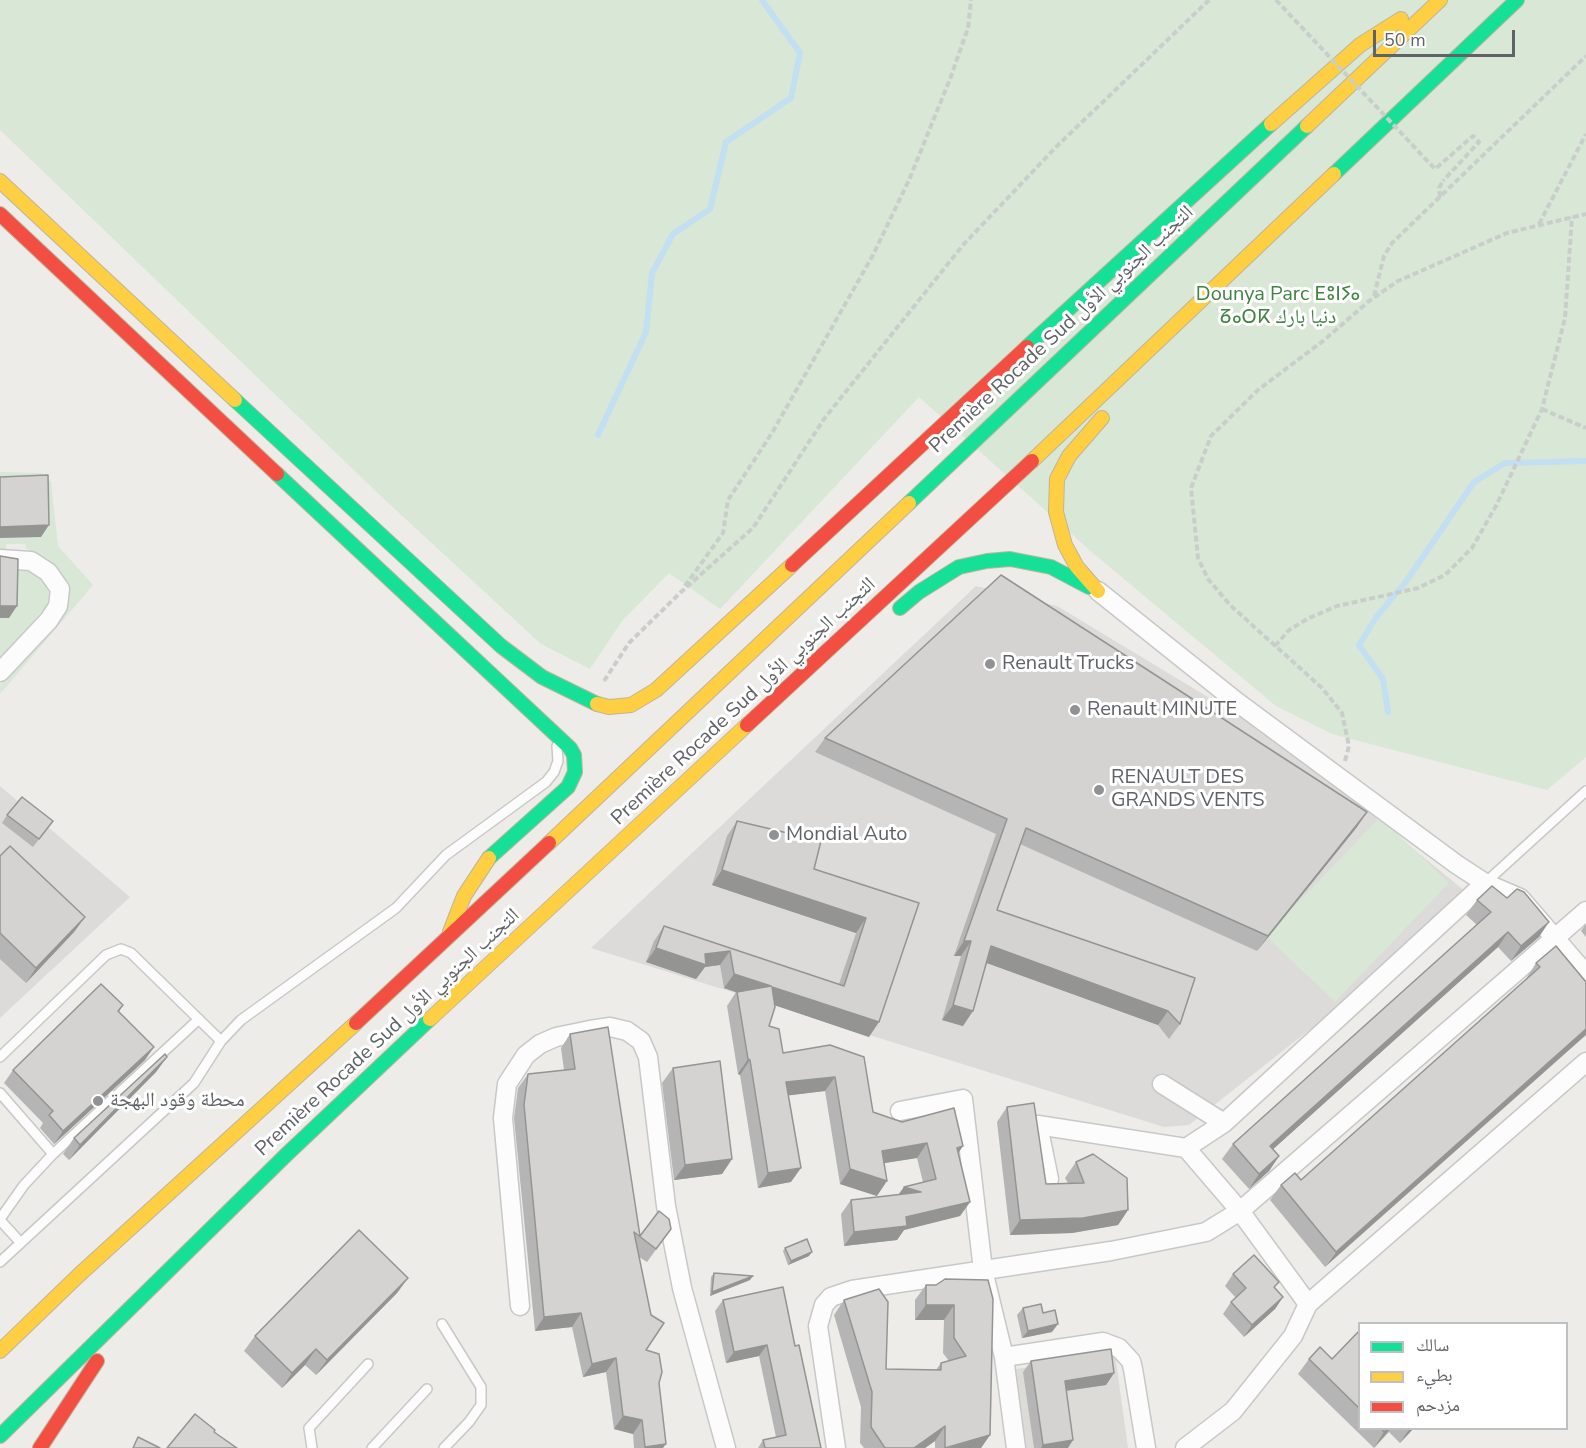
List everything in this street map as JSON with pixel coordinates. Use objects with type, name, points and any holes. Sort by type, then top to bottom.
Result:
[{"type":"highway","points":[[1152,367],[1518,0]]},
{"type":"highway","name":"Première Rocade Sud التجنب الجنوبي الأول","points":[[0,1436],[286,1155],[928,559],[1518,0]]},
{"type":"highway","points":[[0,180],[501,646],[542,677],[590,703],[609,707],[631,705],[656,690],[1051,323],[1360,45],[1401,19],[1439,1]]},
{"type":"highway","name":"Première Rocade Sud التجنب الجنوبي الأول","points":[[0,1352],[89,1266],[447,940],[1439,1]]},
{"type":"highway","points":[[0,214],[555,732],[574,755],[572,780],[568,787],[484,863],[464,896],[447,940]]},
{"type":"highway","points":[[1098,591],[1077,567],[1065,545],[1056,512],[1057,479],[1069,456],[1111,409]]},
{"type":"highway","points":[[324,518],[343,499]]},
{"type":"highway","points":[[892,615],[919,592],[959,567],[987,561],[1010,559],[1051,567],[1098,591]]},
{"type":"highway","points":[[580,881],[831,667]]},
{"type":"highway","points":[[40,1448],[56,1420],[137,1303]]},
{"type":"street","points":[[0,559],[31,561],[48,572],[60,589],[58,606],[49,620],[0,672]]},
{"type":"street","points":[[1098,591],[1237,702],[1485,883],[1520,898],[1586,974]]},
{"type":"street","points":[[1186,1148],[1224,1123],[1485,883]]},
{"type":"street","points":[[836,1448],[818,1326],[824,1305],[831,1297],[852,1290],[1111,1251],[1206,1232],[1240,1211],[1586,910]]},
{"type":"street","points":[[520,1306],[503,1118],[507,1084],[526,1054],[540,1044],[556,1037],[590,1030],[610,1027],[627,1030],[641,1041],[648,1057],[668,1218],[682,1288],[726,1448]]},
{"type":"street","points":[[1185,1448],[1233,1411],[1293,1336],[1308,1304],[1586,1062]]},
{"type":"street","points":[[1162,1084],[1224,1123]]},
{"type":"street","points":[[900,1111],[963,1100],[983,1270],[1004,1357],[1016,1448]]},
{"type":"street","points":[[1049,1179],[1038,1125],[1186,1148],[1240,1211],[1308,1304]]},
{"type":"street","points":[[1004,1357],[1103,1342],[1119,1348],[1131,1361],[1146,1448]]},
{"type":"lane","points":[[0,1262],[194,1083],[221,1041],[252,1012],[404,902],[446,855],[546,782],[554,772],[558,760],[555,732]]},
{"type":"lane","points":[[1485,883],[1586,791]]},
{"type":"lane","points":[[0,1057],[115,949],[131,953],[221,1041]]},
{"type":"lane","points":[[20,1242],[0,1220],[24,1185],[53,1154],[199,1019]]},
{"type":"lane","points":[[0,1093],[53,1154]]},
{"type":"lane","points":[[442,1324],[481,1387],[481,1405],[469,1422],[444,1448]]},
{"type":"lane","points":[[312,1448],[309,1428],[368,1364]]},
{"type":"lane","points":[[372,1448],[427,1389]]},
{"type":"path","points":[[681,592],[723,533],[728,500],[772,433],[873,255],[909,180],[950,79],[968,28],[971,0]]},
{"type":"path","points":[[590,703],[629,643],[681,592],[753,528],[824,419],[935,278],[984,222],[1057,146],[1209,0]]},
{"type":"path","points":[[1276,0],[1435,169],[1473,136],[1479,142],[1443,181],[1439,188],[1440,197]]},
{"type":"path","points":[[1374,297],[1384,256],[1392,243],[1586,56]]},
{"type":"path","points":[[1539,225],[1586,134]]},
{"type":"path","points":[[1337,774],[1346,759],[1349,746],[1342,713],[1322,688],[1230,605],[1208,579],[1198,558],[1191,488],[1211,435],[1258,390],[1323,341],[1374,297],[1398,281],[1496,237],[1586,214]]},
{"type":"path","points":[[1275,646],[1289,630],[1337,606],[1418,588],[1445,575],[1472,548],[1497,504],[1542,409],[1565,318],[1571,261],[1572,217]]},
{"type":"path","points":[[1542,409],[1586,428]]},
{"type":"shaded area","points":[[976,586],[1057,606],[1284,743],[1466,892],[1332,1012],[1189,1125],[1164,1127],[591,948]]},
{"type":"shaded area","points":[[0,786],[130,897],[0,1018]]},
{"type":"shaded area","points":[[1115,1354],[1128,1448],[1020,1448],[1010,1370]]},
{"type":"green space","name":"Dounya Parc ⴹⵓⵏⵢⴰ ⵒⴰⵔⴽ دنيا بارك","points":[[0,0],[1586,0],[1586,757],[1547,790],[1332,734],[1276,706],[1094,554],[919,397],[720,609],[669,573],[622,621],[590,669],[541,644],[384,499],[0,130]]},
{"type":"green space","points":[[0,472],[42,473],[51,482],[58,546],[93,585],[0,694],[0,685],[45,635],[65,583],[54,565],[26,548],[25,544],[6,544],[6,550],[0,550]]},
{"type":"green space","points":[[0,567],[27,569],[42,579],[48,587],[49,597],[46,607],[0,659]]},
{"type":"green space","points":[[1380,817],[1449,883],[1335,1002],[1266,936]]},
{"type":"building","points":[[48,475],[49,525],[0,527],[0,477]]},
{"type":"building","points":[[0,556],[18,559],[17,606],[0,606]]},
{"type":"building","name":"RENAULT DES GRANDS VENTS","points":[[1001,575],[1367,812],[1268,936],[1026,828],[997,910],[1195,978],[1180,1024],[1168,1011],[991,946],[973,1011],[953,1005],[971,941],[964,941],[1007,819],[825,738]]},
{"type":"building","points":[[22,797],[53,821],[39,839],[7,815]]},
{"type":"building","points":[[737,821],[821,841],[814,869],[919,903],[879,1022],[772,987],[775,1007],[769,1026],[779,1029],[783,1053],[830,1045],[864,1057],[873,1112],[902,1122],[954,1108],[963,1146],[957,1148],[970,1202],[906,1217],[907,1226],[854,1232],[851,1200],[921,1192],[904,1187],[936,1179],[927,1143],[882,1151],[887,1181],[850,1169],[835,1077],[786,1082],[801,1168],[768,1173],[737,992],[771,986],[734,974],[730,951],[705,954],[706,965],[656,948],[664,926],[844,986],[866,918],[722,870]]},
{"type":"building","points":[[10,846],[85,917],[36,968],[0,933],[0,856]]},
{"type":"building","points":[[1492,886],[1507,898],[1517,889],[1524,892],[1549,922],[1521,946],[1508,932],[1270,1146],[1279,1156],[1259,1174],[1233,1144],[1491,912],[1477,900]]},
{"type":"building","points":[[1556,946],[1586,982],[1586,1029],[1336,1252],[1281,1185],[1295,1173],[1301,1180],[1540,967],[1536,963]]},
{"type":"building","points":[[101,984],[123,1005],[118,1011],[154,1047],[63,1131],[49,1115],[53,1111],[13,1070]]},
{"type":"building","points":[[608,1027],[640,1236],[659,1211],[669,1219],[671,1229],[656,1249],[634,1232],[651,1315],[664,1323],[646,1350],[659,1354],[662,1372],[659,1383],[666,1444],[645,1447],[642,1420],[623,1416],[616,1358],[592,1364],[581,1313],[544,1317],[524,1105],[528,1074],[575,1069],[570,1034]]},
{"type":"building","points":[[165,1054],[167,1057],[80,1145],[74,1138]]},
{"type":"building","points":[[720,1061],[732,1159],[685,1165],[673,1068]]},
{"type":"building","points":[[1034,1103],[1046,1184],[1084,1183],[1076,1162],[1093,1154],[1127,1178],[1128,1210],[1083,1218],[1020,1220],[1007,1107]]},
{"type":"building","points":[[359,1230],[408,1278],[327,1360],[316,1349],[292,1373],[255,1336]]},
{"type":"building","points":[[807,1239],[812,1252],[791,1261],[785,1248]]},
{"type":"building","points":[[1254,1255],[1279,1282],[1274,1287],[1283,1297],[1252,1325],[1231,1302],[1246,1288],[1233,1274]]},
{"type":"building","points":[[714,1273],[753,1276],[712,1292]]},
{"type":"building","points":[[945,1279],[988,1280],[993,1299],[990,1435],[945,1448],[945,1426],[914,1448],[885,1448],[871,1427],[872,1392],[844,1300],[879,1289],[888,1302],[886,1369],[941,1370],[941,1363],[966,1356],[954,1338],[954,1305],[926,1305],[926,1285],[936,1285]]},
{"type":"building","points":[[783,1287],[795,1346],[799,1345],[821,1448],[765,1448],[763,1440],[786,1435],[767,1345],[734,1352],[723,1300]]},
{"type":"building","points":[[1041,1304],[1043,1313],[1055,1310],[1058,1324],[1028,1331],[1023,1308]]},
{"type":"building","points":[[1358,1332],[1358,1407],[1309,1359],[1320,1347],[1332,1359]]},
{"type":"building","points":[[1111,1349],[1114,1373],[1065,1381],[1073,1440],[1043,1445],[1031,1361]]},
{"type":"building","points":[[195,1414],[215,1430],[214,1432],[237,1448],[167,1448]]},
{"type":"building","points":[[138,1437],[160,1448],[133,1448]]},
{"type":"waterway","points":[[598,435],[646,332],[652,273],[673,234],[710,209],[726,142],[791,98],[800,53],[762,0]]},
{"type":"waterway","points":[[1388,712],[1383,679],[1359,645],[1377,616],[1405,583],[1474,482],[1505,463],[1586,461]]},
{"type":"traffic: fast","points":[[1334,174],[1517,0]]},
{"type":"traffic: fast","points":[[1027,347],[1271,124]]},
{"type":"traffic: fast","points":[[909,503],[1307,126]]},
{"type":"traffic: fast","points":[[235,400],[501,646],[542,677],[597,704]]},
{"type":"traffic: fast","points":[[277,474],[570,748],[574,755],[575,772],[568,787],[489,858]]},
{"type":"traffic: fast","points":[[900,608],[919,592],[959,567],[987,561],[1010,559],[1051,567],[1089,587]]},
{"type":"traffic: fast","points":[[0,1436],[286,1155],[430,1019]]},
{"type":"traffic: slow","points":[[1307,126],[1440,0]]},
{"type":"traffic: slow","points":[[1271,124],[1360,45],[1401,19]]},
{"type":"traffic: slow","points":[[1032,461],[1334,174]]},
{"type":"traffic: slow","points":[[0,181],[235,400]]},
{"type":"traffic: slow","points":[[1098,591],[1077,567],[1065,545],[1056,512],[1057,479],[1069,456],[1102,418]]},
{"type":"traffic: slow","points":[[549,843],[909,503]]},
{"type":"traffic: slow","points":[[597,704],[609,707],[631,705],[656,690],[792,565]]},
{"type":"traffic: slow","points":[[430,1019],[747,725]]},
{"type":"traffic: slow","points":[[450,932],[464,896],[489,858]]},
{"type":"traffic: slow","points":[[0,1351],[80,1274],[356,1023]]},
{"type":"traffic: jam","points":[[0,214],[277,474]]},
{"type":"traffic: jam","points":[[792,565],[1027,347]]},
{"type":"traffic: jam","points":[[747,725],[1032,461]]},
{"type":"traffic: jam","points":[[356,1023],[549,843]]},
{"type":"traffic: jam","points":[[40,1448],[97,1361]]},
{"type":"place","name":"Renault Trucks","points":[[990,664]]},
{"type":"place","name":"Renault MINUTE","points":[[1075,710]]},
{"type":"place","name":"RENAULT DES GRANDS VENTS","points":[[1099,790]]},
{"type":"place","name":"Mondial Auto","points":[[774,835]]},
{"type":"place","name":"محطة وقود البهجة","points":[[98,1101]]}]
